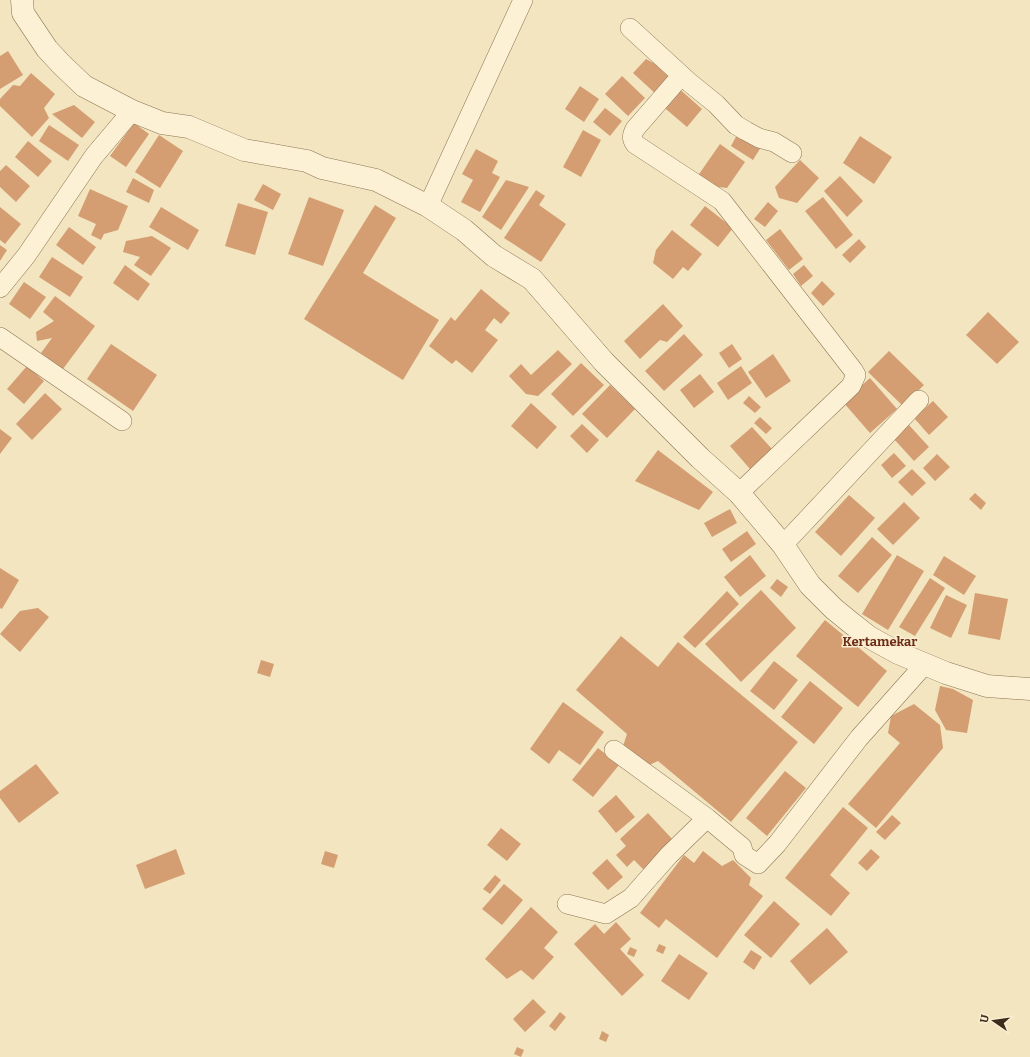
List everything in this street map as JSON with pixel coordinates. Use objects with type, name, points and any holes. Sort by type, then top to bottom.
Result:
[{"type":"street","points":[[22,0],[23,12],[47,48],[61,64],[84,86],[132,111],[162,123],[188,127],[244,150],[307,161],[322,168],[376,180],[428,206],[464,230],[494,256],[532,279],[604,362],[700,458],[739,493],[783,544],[810,585],[845,618],[869,637],[898,653],[964,679],[987,686],[1030,689]]},
{"type":"street","points":[[428,206],[523,0]]},
{"type":"street","points":[[630,28],[681,76],[716,104],[736,125],[760,138],[774,142],[792,153]]},
{"type":"street","points":[[681,76],[635,129],[632,134],[632,139],[635,144],[722,201],[853,370],[856,376],[851,386],[739,493]]},
{"type":"street","points":[[0,288],[26,256],[94,156],[132,111]]},
{"type":"street","points":[[0,337],[122,421]]},
{"type":"street","points":[[783,544],[919,400]]},
{"type":"street","points":[[614,750],[707,818],[742,847],[744,855],[758,864],[777,844],[859,738],[925,664]]},
{"type":"street","points":[[567,904],[606,914],[630,898],[669,855],[707,818]]},
{"type":"building","points":[[8,51],[23,75],[0,89],[0,56]]},
{"type":"building","points":[[646,59],[676,75],[657,95],[633,73]]},
{"type":"building","points":[[31,73],[55,94],[44,108],[49,118],[32,137],[0,106],[0,99],[13,85],[20,86]]},
{"type":"building","points":[[622,76],[645,98],[628,116],[605,94]]},
{"type":"building","points":[[580,86],[599,99],[584,122],[565,109]]},
{"type":"building","points":[[676,86],[702,109],[687,127],[660,104]]},
{"type":"building","points":[[74,105],[95,122],[82,138],[52,114]]},
{"type":"building","points":[[605,108],[622,121],[610,136],[593,122]]},
{"type":"building","points":[[134,123],[149,134],[126,167],[110,156]]},
{"type":"building","points":[[49,125],[79,145],[68,161],[39,141]]},
{"type":"building","points":[[583,130],[601,140],[581,177],[563,167]]},
{"type":"building","points":[[738,133],[761,147],[753,160],[731,146]]},
{"type":"building","points":[[159,135],[183,151],[160,188],[135,172]]},
{"type":"building","points":[[860,136],[892,157],[874,184],[843,163]]},
{"type":"building","points":[[28,141],[52,161],[38,177],[15,157]]},
{"type":"building","points":[[720,144],[745,162],[727,188],[709,186],[697,177]]},
{"type":"building","points":[[476,149],[498,161],[492,173],[500,177],[480,212],[461,202],[473,180],[462,174]]},
{"type":"building","points":[[800,160],[819,178],[797,203],[779,198],[775,187]]},
{"type":"building","points":[[6,165],[30,186],[16,202],[0,187],[0,171]]},
{"type":"building","points":[[840,176],[863,201],[847,217],[824,191]]},
{"type":"building","points":[[133,178],[154,190],[149,203],[126,192]]},
{"type":"building","points":[[506,180],[529,187],[501,230],[482,217]]},
{"type":"building","points":[[263,184],[281,194],[273,210],[254,200]]},
{"type":"building","points":[[90,189],[128,206],[118,230],[104,234],[101,240],[91,235],[96,224],[78,216]]},
{"type":"building","points":[[536,190],[545,196],[539,205],[566,224],[541,262],[504,238]]},
{"type":"building","points":[[309,197],[344,210],[323,266],[288,254]]},
{"type":"building","points":[[823,197],[853,235],[836,249],[805,211]]},
{"type":"building","points":[[768,202],[778,211],[765,227],[754,219]]},
{"type":"building","points":[[238,203],[268,212],[255,255],[225,246]]},
{"type":"building","points":[[375,205],[396,218],[363,273],[439,320],[403,380],[304,319]]},
{"type":"building","points":[[705,206],[733,228],[718,247],[690,225]]},
{"type":"building","points":[[0,207],[21,224],[5,244],[0,240]]},
{"type":"building","points":[[161,207],[199,230],[188,250],[149,227]]},
{"type":"building","points":[[69,227],[96,247],[83,265],[56,245]]},
{"type":"building","points":[[780,229],[803,259],[789,270],[766,240]]},
{"type":"building","points":[[672,230],[702,254],[688,271],[683,267],[673,279],[653,263],[656,250]]},
{"type":"building","points":[[152,236],[171,248],[151,276],[134,265],[140,257],[123,252],[126,241]]},
{"type":"building","points":[[859,239],[866,247],[850,263],[842,255]]},
{"type":"building","points":[[0,245],[7,250],[0,261]]},
{"type":"building","points":[[52,257],[83,277],[70,297],[39,277]]},
{"type":"building","points":[[125,265],[150,284],[138,301],[113,283]]},
{"type":"building","points":[[804,265],[813,276],[801,286],[793,274]]},
{"type":"building","points":[[822,281],[835,294],[823,306],[811,293]]},
{"type":"building","points":[[24,282],[46,297],[30,319],[9,304]]},
{"type":"building","points":[[481,289],[510,313],[501,324],[494,318],[485,330],[498,340],[472,373],[456,360],[452,364],[429,346],[451,317],[455,321]]},
{"type":"building","points":[[55,296],[95,326],[63,369],[41,353],[52,338],[37,341],[36,332],[54,321],[43,312]]},
{"type":"building","points":[[663,304],[683,326],[667,342],[660,340],[640,359],[624,341]]},
{"type":"building","points":[[988,312],[1019,342],[997,364],[966,335]]},
{"type":"building","points":[[684,334],[703,355],[664,391],[645,371]]},
{"type":"building","points":[[111,344],[157,375],[133,411],[87,379]]},
{"type":"building","points":[[732,344],[742,359],[729,368],[719,353]]},
{"type":"building","points":[[558,350],[572,364],[538,396],[526,394],[509,376],[521,364],[531,375]]},
{"type":"building","points":[[889,351],[924,385],[903,406],[868,372]]},
{"type":"building","points":[[773,354],[791,381],[766,398],[748,372]]},
{"type":"building","points":[[581,363],[604,385],[573,416],[551,394]]},
{"type":"building","points":[[27,366],[44,381],[24,404],[7,389]]},
{"type":"building","points":[[741,366],[752,383],[728,400],[717,383]]},
{"type":"building","points":[[700,374],[714,392],[694,408],[680,390]]},
{"type":"building","points":[[870,378],[897,409],[870,433],[843,402]]},
{"type":"building","points":[[610,385],[635,409],[607,438],[582,414]]},
{"type":"building","points":[[45,393],[62,409],[32,440],[16,424]]},
{"type":"building","points":[[749,396],[761,407],[755,413],[743,403]]},
{"type":"building","points":[[933,401],[948,417],[929,435],[914,418]]},
{"type":"building","points":[[531,403],[557,427],[537,449],[511,426]]},
{"type":"building","points":[[760,417],[772,428],[766,434],[754,423]]},
{"type":"building","points":[[582,424],[599,440],[587,453],[570,436]]},
{"type":"building","points":[[908,424],[929,447],[914,461],[893,438]]},
{"type":"building","points":[[752,427],[772,449],[750,469],[730,446]]},
{"type":"building","points":[[0,429],[12,438],[0,454]]},
{"type":"building","points":[[658,450],[713,492],[699,510],[635,481]]},
{"type":"building","points":[[894,453],[906,466],[892,478],[881,465]]},
{"type":"building","points":[[937,454],[950,467],[935,481],[923,468]]},
{"type":"building","points":[[912,469],[926,483],[912,496],[898,482]]},
{"type":"building","points":[[975,493],[986,503],[981,510],[969,499]]},
{"type":"building","points":[[849,495],[875,518],[841,556],[815,532]]},
{"type":"building","points":[[904,502],[920,518],[893,545],[877,529]]},
{"type":"building","points":[[730,509],[737,523],[712,537],[704,523]]},
{"type":"building","points":[[747,531],[756,544],[731,562],[722,549]]},
{"type":"building","points":[[872,537],[892,555],[858,593],[838,576]]},
{"type":"building","points":[[750,555],[766,576],[740,597],[724,577]]},
{"type":"building","points":[[897,555],[924,571],[888,630],[862,614]]},
{"type":"building","points":[[944,556],[976,576],[964,595],[933,575]]},
{"type":"building","points":[[0,568],[19,580],[2,609],[0,608]]},
{"type":"building","points":[[930,578],[945,588],[915,636],[899,627]]},
{"type":"building","points":[[777,579],[788,587],[781,597],[770,588]]},
{"type":"building","points":[[761,590],[796,628],[741,682],[705,644]]},
{"type":"building","points":[[727,591],[739,604],[695,648],[683,637]]},
{"type":"building","points":[[975,593],[1008,599],[1000,640],[968,634]]},
{"type":"building","points":[[946,595],[967,605],[951,638],[930,628]]},
{"type":"building","points":[[38,608],[49,617],[20,652],[0,634],[20,611]]},
{"type":"building","points":[[825,620],[887,671],[858,707],[796,656]]},
{"type":"building","points":[[621,636],[658,667],[678,642],[798,742],[731,822],[658,761],[647,766],[622,749],[627,734],[576,690]]},
{"type":"building","points":[[261,660],[274,664],[270,677],[257,673]]},
{"type":"building","points":[[774,661],[798,680],[774,710],[750,691]]},
{"type":"building","points":[[810,681],[843,708],[814,744],[781,717]]},
{"type":"building","points":[[940,686],[953,689],[973,700],[967,733],[946,730],[935,710]]},
{"type":"building","points":[[563,702],[604,732],[580,765],[559,750],[549,764],[530,749]]},
{"type":"building","points":[[914,704],[940,725],[943,748],[876,828],[848,804],[900,743],[888,733],[891,716]]},
{"type":"building","points":[[598,748],[619,765],[593,797],[572,780]]},
{"type":"building","points":[[36,764],[59,793],[19,823],[0,798],[0,791]]},
{"type":"building","points":[[785,771],[806,788],[767,836],[746,818]]},
{"type":"building","points":[[616,795],[635,817],[616,833],[598,811]]},
{"type":"building","points":[[843,807],[868,828],[830,875],[850,893],[831,916],[785,878]]},
{"type":"building","points":[[648,813],[674,841],[644,870],[634,860],[627,867],[616,855],[626,846],[620,839]]},
{"type":"building","points":[[892,815],[901,823],[885,840],[876,832]]},
{"type":"building","points":[[501,828],[521,844],[507,861],[487,845]]},
{"type":"building","points":[[176,849],[185,874],[145,889],[136,865]]},
{"type":"building","points":[[871,849],[880,857],[867,871],[858,863]]},
{"type":"building","points":[[325,851],[338,855],[334,868],[321,864]]},
{"type":"building","points":[[703,851],[722,866],[733,860],[751,878],[749,885],[763,896],[717,958],[666,919],[659,928],[640,913],[684,855],[694,863]]},
{"type":"building","points":[[607,859],[623,877],[608,890],[592,873]]},
{"type":"building","points":[[495,875],[501,880],[490,894],[483,889]]},
{"type":"building","points":[[504,884],[523,900],[502,925],[482,909]]},
{"type":"building","points":[[774,901],[800,924],[771,958],[744,935]]},
{"type":"building","points":[[531,907],[558,932],[544,948],[554,957],[533,980],[521,970],[507,979],[485,959]]},
{"type":"building","points":[[616,922],[631,939],[620,949],[644,975],[622,996],[574,944],[595,924],[604,934]]},
{"type":"building","points":[[827,928],[848,952],[810,985],[790,961]]},
{"type":"building","points":[[659,944],[666,947],[663,954],[656,951]]},
{"type":"building","points":[[630,947],[637,950],[634,957],[627,954]]},
{"type":"building","points":[[751,950],[762,957],[754,970],[743,962]]},
{"type":"building","points":[[679,954],[708,973],[689,1000],[661,981]]},
{"type":"building","points":[[533,999],[546,1012],[525,1032],[513,1019]]},
{"type":"building","points":[[560,1012],[566,1017],[555,1031],[549,1026]]},
{"type":"building","points":[[602,1031],[609,1035],[606,1042],[599,1039]]},
{"type":"building","points":[[517,1047],[524,1050],[521,1057],[514,1054]]},
{"type":"district","name":"Kertamekar","points":[[880,641]]}]
